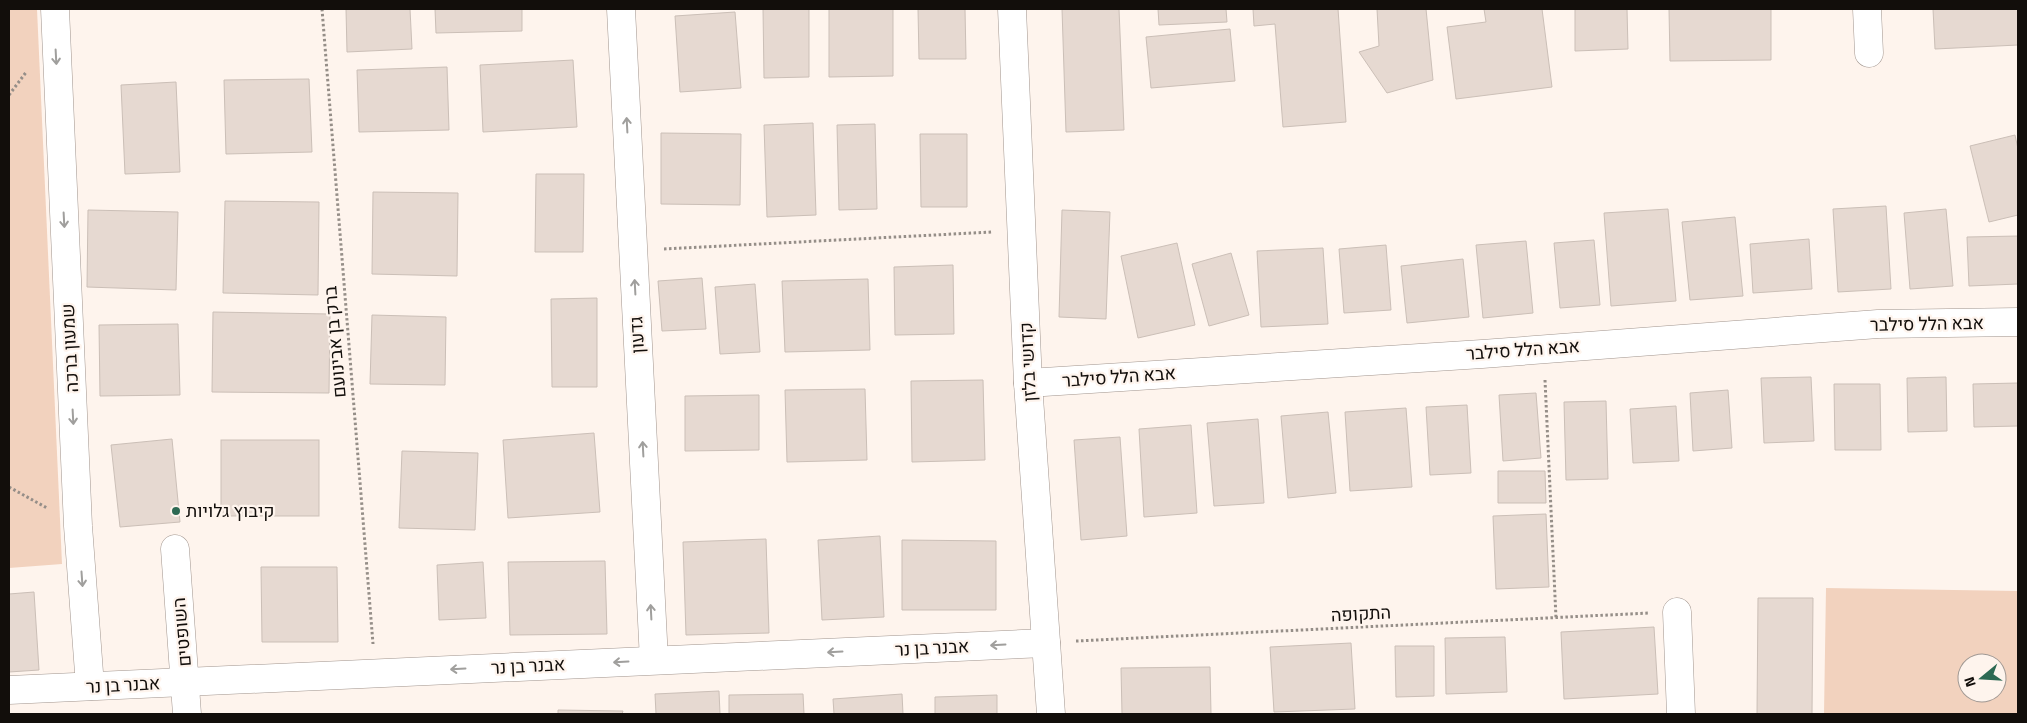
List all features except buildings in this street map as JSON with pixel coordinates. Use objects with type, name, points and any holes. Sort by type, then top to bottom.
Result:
[{"type":"street","name":"שמעון ברכה","points":[[54,9],[78,526],[90,686]]},
{"type":"street","name":"גדעון","points":[[621,9],[654,660]]},
{"type":"street","name":"קדושי בלזן","points":[[1012,9],[1028,383],[1051,714]]},
{"type":"street","points":[[1867,9],[1869,53]]},
{"type":"street","name":"אבא הלל סילבר","points":[[1028,383],[1544,349],[1878,324],[2018,322]]},
{"type":"street","name":"השופטים","points":[[175,550],[187,714]]},
{"type":"street","points":[[1677,612],[1681,714]]},
{"type":"street","name":"אבנר בן נר","points":[[9,690],[1046,643]]},
{"type":"path","name":"ברק בן אבינועם","points":[[322,9],[375,673]]},
{"type":"path","points":[[633,251],[1022,231]]},
{"type":"path","points":[[1544,349],[1556,618]]},
{"type":"path","points":[[9,487],[78,526]]},
{"type":"path","name":"התקופה","points":[[1046,643],[1677,612]]},
{"type":"shaded area","points":[[9,9],[37,9],[62,564],[9,568]]},
{"type":"shaded area","points":[[1826,588],[2018,591],[2018,714],[1824,714]]},
{"type":"place","name":"קיבוץ גלויות","points":[[176,511]]}]
